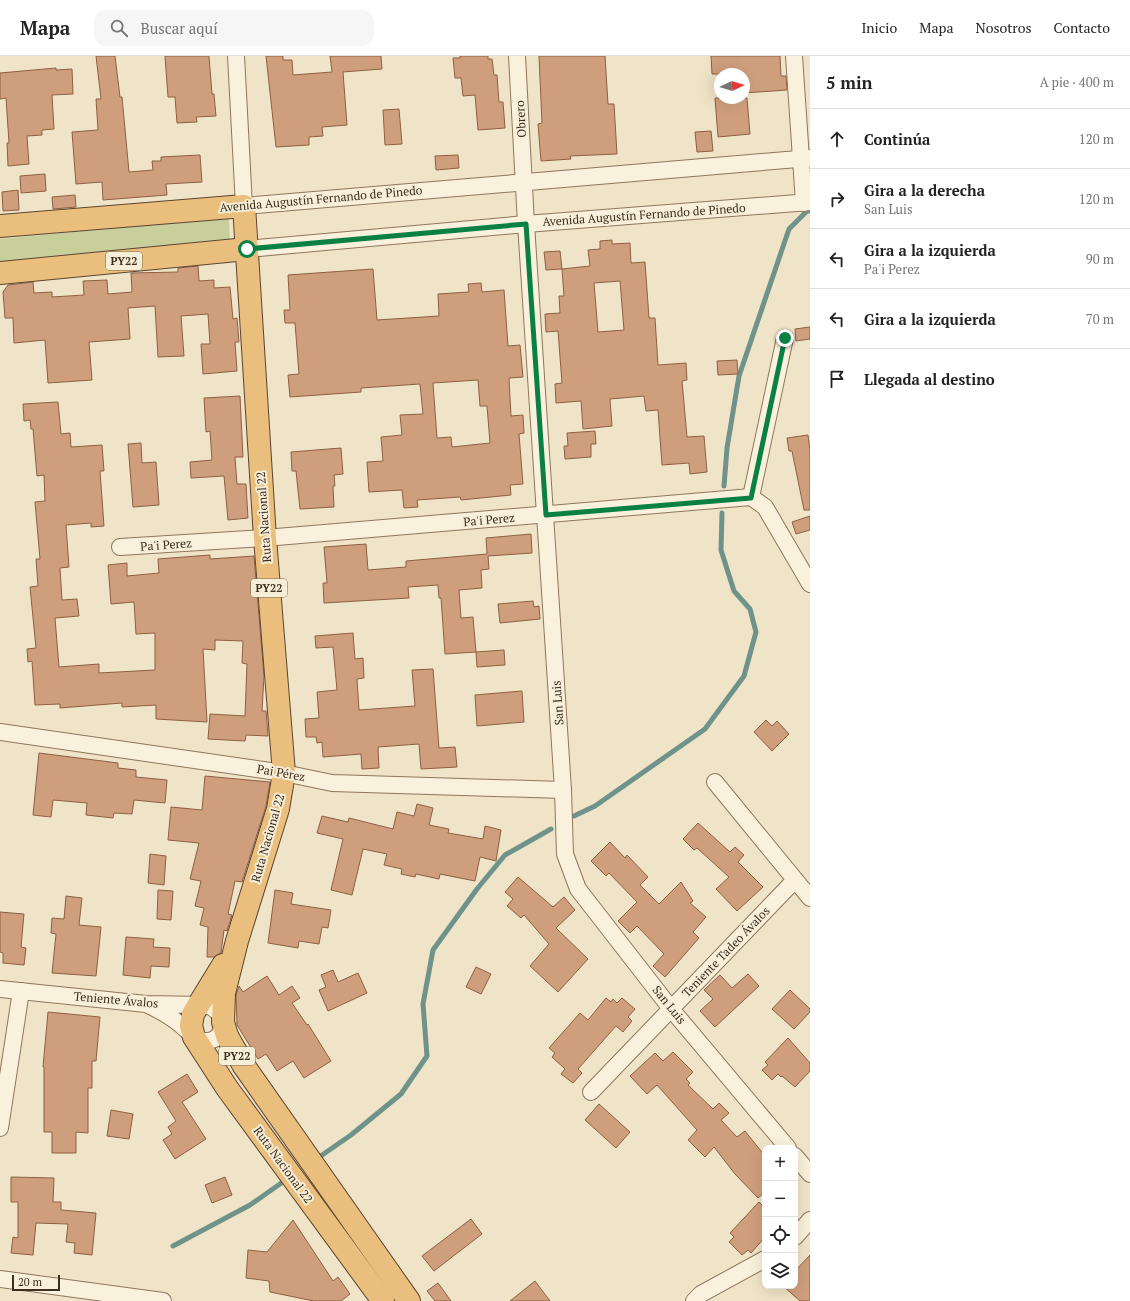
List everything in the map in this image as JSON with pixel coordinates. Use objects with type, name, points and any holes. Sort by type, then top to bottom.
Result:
[{"type":"highway","name":"Avenida Augustín Fernando de Pinedo","points":[[0,226],[244,206]]},
{"type":"highway","name":"Ruta Nacional 22","points":[[244,206],[265,538],[284,773],[278,809],[226,979],[223,1022],[227,1036],[234,1050],[305,1154],[409,1301]]},
{"type":"highway","name":"Avenida Augustín Fernando de Pinedo","points":[[0,273],[247,249]]},
{"type":"highway","name":"Ruta Nacional 22","points":[[237,941],[218,975],[193,1014],[191,1026],[194,1037],[227,1088],[383,1301]]},
{"type":"street","points":[[236,56],[244,206]]},
{"type":"street","name":"Obrero","points":[[517,56],[524,182]]},
{"type":"street","points":[[794,56],[805,158],[807,203]]},
{"type":"street","name":"Avenida Augustín Fernando de Pinedo","points":[[244,206],[805,158]]},
{"type":"street","name":"San Luis","points":[[524,182],[563,790],[565,854],[578,889],[672,1010],[785,1145]]},
{"type":"street","name":"Avenida Augustín Fernando de Pinedo","points":[[247,249],[526,224],[807,203]]},
{"type":"street","points":[[785,338],[751,498],[765,506],[810,584]]},
{"type":"street","name":"Pa'i Perez","points":[[120,548],[265,538],[751,498]]},
{"type":"street","name":"Pai Pérez","points":[[0,732],[284,773],[332,783],[563,790]]},
{"type":"street","points":[[715,782],[810,898]]},
{"type":"street","name":"Teniente Tadeo Ávalos","points":[[591,1092],[672,1010],[795,880]]},
{"type":"street","name":"Teniente Ávalos","points":[[0,989],[146,1004],[198,1005],[215,1008],[223,1022]]},
{"type":"street","points":[[0,1128],[22,991]]},
{"type":"street","points":[[146,1004],[166,1014],[201,1041],[213,1039],[222,1030],[223,1022]]},
{"type":"street","points":[[798,1160],[810,1174]]},
{"type":"street","points":[[798,1234],[810,1220]]},
{"type":"street","points":[[694,1301],[701,1294],[762,1261]]},
{"type":"street","points":[[0,1279],[163,1301]]},
{"type":"green space","points":[[229,217],[230,248],[0,267],[0,239]]},
{"type":"building","points":[[96,56],[115,56],[120,97],[122,97],[129,172],[153,170],[152,161],[161,161],[161,157],[200,155],[202,182],[166,184],[167,195],[103,200],[102,182],[76,184],[72,132],[98,130],[96,99],[101,99]]},
{"type":"building","points":[[165,56],[209,56],[212,94],[214,94],[216,116],[196,117],[197,122],[177,123],[175,97],[168,97]]},
{"type":"building","points":[[266,56],[283,56],[283,60],[292,60],[293,75],[332,72],[330,56],[381,56],[382,69],[343,72],[347,125],[322,127],[323,136],[309,137],[309,145],[276,147]]},
{"type":"building","points":[[460,56],[488,56],[488,59],[492,59],[494,75],[497,75],[499,102],[503,102],[505,128],[478,130],[475,95],[463,96],[461,78],[455,78],[453,58],[460,58]]},
{"type":"building","points":[[539,56],[605,56],[608,104],[614,104],[617,154],[570,156],[571,159],[541,161],[538,124],[542,123]]},
{"type":"building","points":[[711,56],[780,56],[781,76],[786,76],[787,90],[750,93],[750,68],[714,68],[714,74],[712,74]]},
{"type":"building","points":[[56,68],[56,70],[72,69],[73,94],[52,95],[54,129],[42,130],[42,135],[27,136],[29,164],[8,166],[7,143],[9,143],[6,98],[0,99],[0,73]]},
{"type":"building","points":[[715,104],[748,104],[750,134],[718,137]]},
{"type":"building","points":[[399,109],[402,144],[385,145],[383,110]]},
{"type":"building","points":[[711,131],[713,151],[697,152],[695,132]]},
{"type":"building","points":[[458,155],[459,168],[436,170],[435,156]]},
{"type":"building","points":[[45,174],[46,191],[21,193],[20,176]]},
{"type":"building","points":[[18,190],[19,210],[3,211],[2,192]]},
{"type":"building","points":[[75,195],[76,207],[53,209],[52,197]]},
{"type":"building","points":[[612,240],[612,244],[630,243],[631,263],[645,262],[649,318],[655,318],[658,365],[686,363],[687,380],[682,381],[687,437],[704,436],[707,472],[690,474],[689,463],[662,465],[658,410],[646,411],[644,396],[610,399],[612,426],[583,429],[581,401],[556,403],[555,384],[562,383],[558,331],[546,332],[545,314],[560,313],[559,296],[564,296],[562,269],[590,266],[588,250],[600,249],[600,241]],"holes":[[[620,281],[624,330],[598,332],[594,283]]]},
{"type":"building","points":[[560,251],[562,269],[546,270],[544,252]]},
{"type":"building","points":[[198,266],[199,281],[214,280],[214,288],[230,287],[233,319],[237,318],[239,342],[235,342],[237,371],[203,374],[201,344],[210,344],[208,314],[181,316],[184,356],[158,357],[155,306],[128,308],[130,339],[89,342],[92,380],[48,383],[45,340],[14,343],[13,318],[5,318],[3,292],[8,285],[33,282],[34,293],[52,292],[52,297],[84,295],[83,281],[107,280],[108,294],[132,292],[131,273],[178,272],[178,268]]},
{"type":"building","points":[[373,269],[377,320],[439,316],[438,294],[469,292],[468,284],[481,283],[482,292],[504,290],[508,346],[520,345],[523,377],[509,378],[511,416],[523,415],[524,433],[519,434],[523,484],[510,485],[511,495],[461,500],[460,497],[417,500],[418,507],[404,508],[402,490],[369,492],[367,462],[383,461],[381,437],[402,435],[400,415],[423,414],[420,384],[361,388],[361,392],[290,397],[288,375],[299,374],[295,323],[285,323],[284,310],[290,310],[288,275]],"holes":[[[478,380],[480,406],[487,406],[490,443],[452,447],[451,437],[437,438],[433,383]]]},
{"type":"building","points":[[810,327],[810,339],[796,341],[795,329]]},
{"type":"building","points":[[737,360],[738,374],[718,375],[717,361]]},
{"type":"building","points":[[240,396],[243,457],[235,457],[237,484],[246,484],[248,518],[228,520],[224,476],[191,478],[190,462],[212,460],[210,431],[206,432],[204,398]]},
{"type":"building","points":[[58,402],[61,434],[70,433],[71,447],[102,445],[104,471],[100,471],[104,526],[91,527],[91,523],[66,525],[69,567],[60,568],[62,600],[77,599],[79,616],[55,618],[59,667],[99,664],[99,673],[155,670],[155,633],[136,634],[134,602],[111,604],[108,565],[127,563],[127,576],[159,573],[158,559],[210,555],[210,559],[254,556],[264,676],[262,711],[266,711],[268,736],[246,735],[245,741],[208,739],[210,714],[245,716],[247,664],[242,663],[243,641],[215,640],[215,650],[203,649],[207,722],[156,719],[156,705],[122,707],[122,703],[60,708],[60,704],[35,705],[32,661],[28,662],[27,649],[36,648],[30,587],[38,586],[36,559],[40,559],[35,502],[45,501],[44,475],[37,476],[33,429],[31,429],[30,420],[24,421],[23,404]]},
{"type":"building","points":[[595,431],[596,444],[591,444],[591,457],[565,459],[564,446],[568,446],[567,433]]},
{"type":"building","points":[[808,435],[810,450],[810,510],[804,510],[792,451],[789,451],[787,438]]},
{"type":"building","points":[[141,443],[142,463],[156,462],[159,505],[133,507],[128,444]]},
{"type":"building","points":[[341,448],[343,474],[334,475],[334,507],[300,509],[296,471],[292,471],[291,452]]},
{"type":"building","points":[[810,516],[810,530],[796,534],[792,522]]},
{"type":"building","points":[[531,534],[532,553],[488,556],[489,569],[481,570],[482,588],[459,590],[461,618],[473,617],[476,652],[445,654],[441,598],[439,598],[438,585],[408,587],[409,598],[324,603],[323,583],[327,583],[324,547],[366,544],[368,570],[406,567],[406,561],[487,554],[486,538]]},
{"type":"building","points":[[533,601],[534,607],[539,606],[540,619],[500,623],[498,604]]},
{"type":"building","points":[[353,633],[355,659],[363,658],[364,678],[357,679],[359,710],[415,706],[412,670],[433,669],[439,748],[455,747],[457,767],[421,769],[419,744],[378,747],[379,768],[362,769],[361,754],[323,757],[322,742],[317,743],[316,737],[306,737],[305,719],[319,718],[317,692],[337,690],[333,647],[316,648],[315,636]]},
{"type":"building","points":[[504,650],[505,665],[477,667],[476,652]]},
{"type":"building","points":[[522,691],[524,722],[477,726],[475,695]]},
{"type":"building","points":[[766,720],[772,726],[777,721],[789,734],[772,751],[754,732]]},
{"type":"building","points":[[39,753],[118,763],[118,768],[136,770],[136,777],[167,780],[165,803],[134,800],[132,814],[114,813],[113,818],[86,815],[87,803],[53,800],[51,817],[33,815]]},
{"type":"building","points":[[205,776],[270,782],[266,806],[242,882],[235,881],[228,914],[232,915],[227,931],[224,930],[221,953],[214,957],[207,957],[208,927],[200,925],[204,908],[195,906],[201,881],[190,879],[199,843],[168,840],[171,807],[202,810]]},
{"type":"building","points":[[417,804],[433,808],[429,825],[449,829],[448,833],[483,839],[485,826],[501,830],[496,861],[480,857],[475,881],[440,874],[439,879],[416,874],[415,877],[401,874],[402,869],[384,865],[387,854],[363,849],[352,895],[331,890],[343,839],[317,833],[322,816],[348,822],[349,818],[393,829],[397,812],[414,816]]},
{"type":"building","points":[[698,823],[730,852],[735,847],[744,855],[738,862],[763,887],[737,911],[716,889],[729,877],[697,848],[694,850],[683,839]]},
{"type":"building","points":[[610,842],[625,858],[627,855],[648,877],[640,885],[659,904],[681,882],[693,901],[690,903],[706,917],[693,932],[699,938],[665,977],[653,966],[664,954],[637,926],[630,933],[618,921],[637,902],[609,873],[606,876],[591,861]]},
{"type":"building","points":[[150,854],[166,856],[164,885],[148,883]]},
{"type":"building","points":[[518,877],[553,907],[564,897],[575,910],[556,928],[588,959],[558,992],[530,966],[549,944],[524,915],[521,918],[507,906],[513,899],[505,892]]},
{"type":"building","points":[[158,890],[173,891],[171,920],[157,919]]},
{"type":"building","points":[[275,890],[293,893],[291,904],[331,910],[328,928],[322,927],[319,944],[299,941],[298,948],[268,943]]},
{"type":"building","points":[[66,896],[82,898],[79,925],[101,927],[96,976],[52,973],[56,934],[51,933],[52,918],[64,919]]},
{"type":"building","points":[[0,912],[24,914],[21,947],[26,948],[24,965],[3,963],[3,953],[0,952]]},
{"type":"building","points":[[126,937],[154,939],[153,947],[170,948],[169,967],[151,966],[150,978],[123,975]]},
{"type":"building","points":[[476,967],[491,974],[481,994],[466,987]]},
{"type":"building","points":[[333,970],[338,982],[358,973],[367,993],[328,1011],[319,990],[326,987],[321,975]]},
{"type":"building","points":[[748,974],[759,986],[715,1027],[700,1011],[713,999],[704,990],[720,975],[732,988]]},
{"type":"building","points":[[267,976],[279,995],[292,986],[300,998],[292,1003],[307,1025],[308,1024],[331,1061],[304,1078],[293,1061],[277,1071],[266,1054],[258,1059],[237,1025],[236,995],[239,986],[243,992]]},
{"type":"building","points":[[790,990],[810,1009],[810,1012],[794,1029],[772,1009]]},
{"type":"building","points":[[606,998],[611,1002],[613,999],[617,1003],[622,998],[635,1009],[628,1017],[632,1021],[623,1032],[616,1026],[578,1069],[582,1073],[573,1083],[561,1074],[565,1069],[552,1057],[555,1053],[549,1048],[580,1013],[588,1020]]},
{"type":"building","points":[[48,1012],[100,1017],[96,1061],[92,1061],[92,1088],[88,1088],[88,1133],[76,1132],[76,1153],[52,1153],[52,1132],[44,1132],[43,1067]]},
{"type":"building","points":[[788,1038],[810,1063],[810,1071],[795,1087],[778,1074],[772,1080],[762,1070],[768,1065],[765,1062]]},
{"type":"building","points":[[673,1052],[693,1072],[686,1079],[690,1083],[688,1085],[713,1109],[719,1103],[729,1113],[721,1120],[737,1137],[745,1131],[762,1152],[762,1195],[758,1198],[735,1174],[714,1147],[705,1157],[688,1140],[697,1130],[657,1085],[647,1094],[630,1076],[655,1053],[663,1061]]},
{"type":"building","points":[[187,1074],[198,1092],[182,1102],[206,1139],[175,1159],[163,1140],[172,1134],[168,1127],[176,1121],[158,1092]]},
{"type":"building","points":[[599,1104],[630,1132],[616,1148],[585,1120]]},
{"type":"building","points":[[111,1110],[133,1114],[129,1139],[107,1136]]},
{"type":"building","points":[[11,1177],[54,1178],[53,1202],[61,1202],[61,1210],[96,1213],[92,1255],[74,1253],[75,1243],[66,1242],[68,1224],[36,1223],[33,1255],[11,1253],[13,1237],[18,1238],[18,1202],[11,1202]]},
{"type":"building","points":[[225,1177],[232,1195],[212,1203],[205,1185]]},
{"type":"building","points":[[759,1202],[762,1205],[762,1240],[751,1253],[748,1250],[742,1255],[729,1242],[734,1237],[730,1233]]},
{"type":"building","points":[[471,1219],[482,1234],[434,1271],[422,1256]]},
{"type":"building","points":[[293,1220],[333,1281],[338,1277],[350,1294],[341,1301],[314,1301],[270,1292],[269,1281],[246,1278],[248,1250],[267,1252]]},
{"type":"building","points":[[810,1255],[810,1301],[800,1301],[786,1289],[798,1289],[798,1268]]},
{"type":"building","points":[[535,1281],[550,1301],[510,1301]]},
{"type":"building","points":[[438,1283],[451,1301],[435,1301],[427,1291]]},
{"type":"waterway","points":[[724,486],[727,448],[739,376],[789,229],[807,211],[810,211]]},
{"type":"waterway","points":[[574,816],[595,806],[705,729],[744,676],[756,632],[750,609],[734,591],[721,550],[722,513]]},
{"type":"waterway","points":[[315,1160],[351,1135],[401,1094],[427,1056],[423,1004],[433,950],[477,889],[505,855],[551,829]]},
{"type":"waterway","points":[[173,1246],[250,1205],[287,1179]]},
{"type":"route","points":[[247,249],[526,224],[546,515],[751,498],[785,338]]}]
